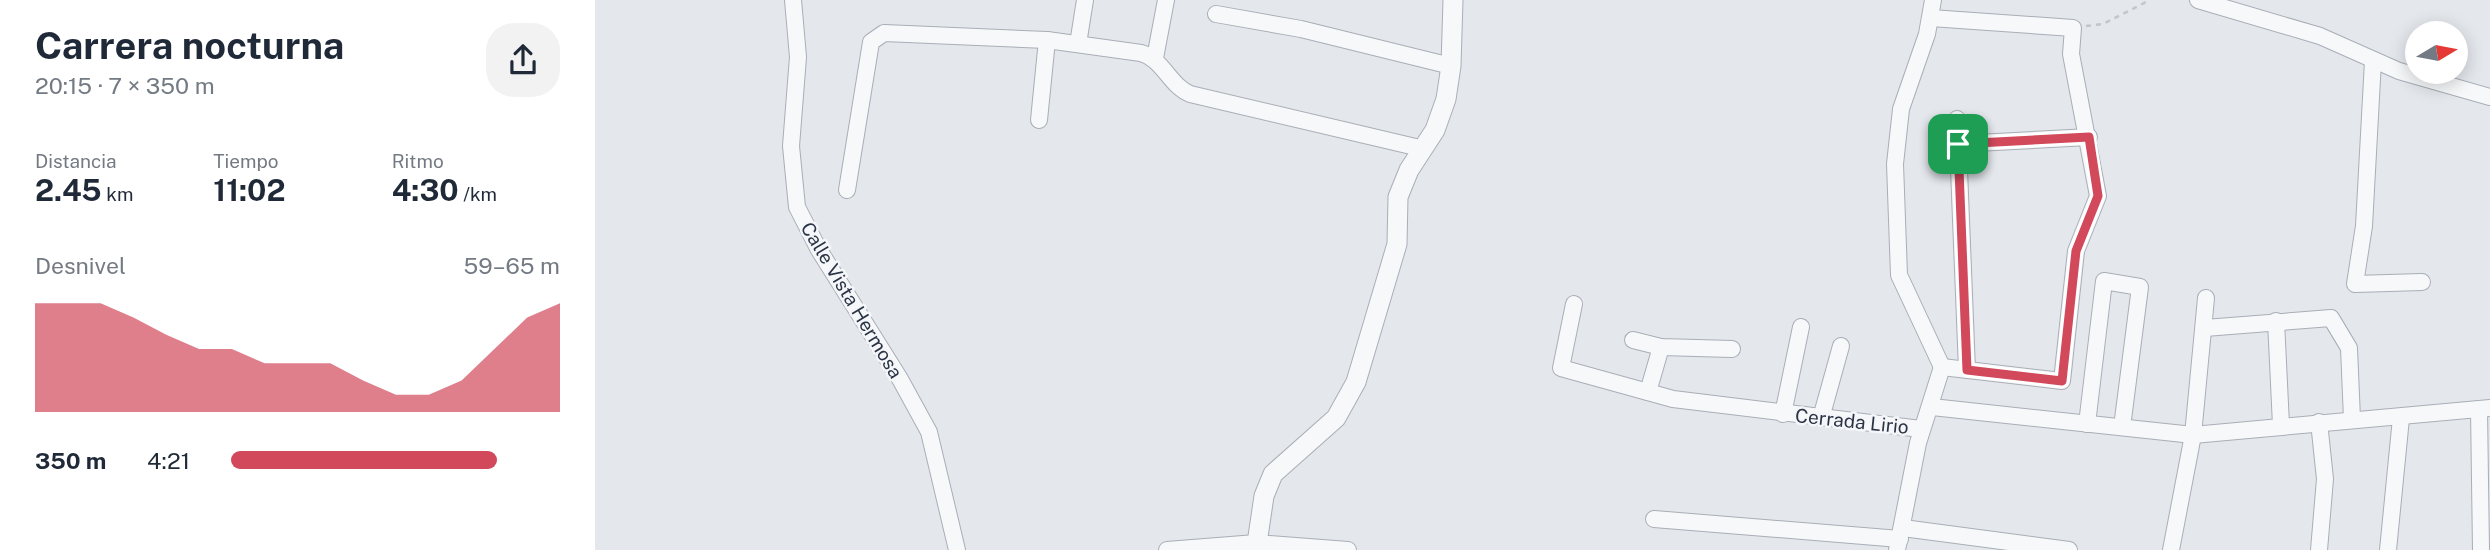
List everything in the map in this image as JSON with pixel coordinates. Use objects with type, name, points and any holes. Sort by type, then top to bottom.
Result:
[{"type":"street","name":"Calle Vista Hermosa","points":[[793,0],[798,57],[791,146],[797,207],[825,261],[900,379],[929,432],[957,550]]},
{"type":"street","points":[[1078,44],[1085,0]]},
{"type":"street","points":[[1154,58],[1166,0]]},
{"type":"street","points":[[1256,546],[1268,484],[1281,465],[1336,418],[1356,382],[1397,244],[1398,197],[1409,170],[1424,149],[1441,116],[1451,66],[1453,0]]},
{"type":"street","points":[[1900,539],[1921,429],[1932,407],[1942,367],[1899,275],[1895,164],[1901,109],[1931,18],[1933,0]]},
{"type":"street","points":[[2198,0],[2320,36],[2373,61],[2426,80],[2490,97]]},
{"type":"street","points":[[1216,14],[1314,32],[1451,66]]},
{"type":"street","points":[[1931,18],[2073,27],[2071,54],[2089,137],[2098,196],[2076,251],[2062,381],[1942,367]]},
{"type":"street","points":[[848,190],[871,42],[884,33],[1047,40],[1141,53],[1154,58],[1176,85],[1189,94],[1424,149]]},
{"type":"street","points":[[1039,120],[1047,40]]},
{"type":"street","points":[[2373,61],[2364,226],[2355,284],[2421,282]]},
{"type":"street","points":[[1957,119],[1967,370]]},
{"type":"street","points":[[1958,144],[2089,137]]},
{"type":"street","points":[[2087,424],[2104,281],[2140,287],[2122,427]]},
{"type":"street","points":[[2171,550],[2193,435],[2206,298]]},
{"type":"street","name":"Cerrada Lirio","points":[[1574,304],[1561,368],[1673,399],[1921,429]]},
{"type":"street","points":[[2204,328],[2330,318],[2349,348],[2352,419]]},
{"type":"street","points":[[2276,321],[2281,425]]},
{"type":"street","name":"Cerrada Lirio","points":[[1783,414],[1801,327]]},
{"type":"street","points":[[1633,340],[1661,347],[1732,349]]},
{"type":"street","points":[[1821,418],[1841,346]]},
{"type":"street","points":[[1649,393],[1661,347]]},
{"type":"street","points":[[1932,407],[2193,435],[2352,419],[2401,418],[2484,408],[2481,550]]},
{"type":"street","points":[[2388,550],[2401,418]]},
{"type":"street","points":[[2319,422],[2325,479],[2319,550]]},
{"type":"street","points":[[1654,519],[2069,550]]},
{"type":"street","points":[[1167,550],[1256,546],[1348,550]]},
{"type":"path","points":[[2073,27],[2103,24],[2150,0]]},
{"type":"route","points":[[2089,137],[2098,196],[2076,251],[2062,381],[1967,370],[1958,144],[2089,137]]}]
